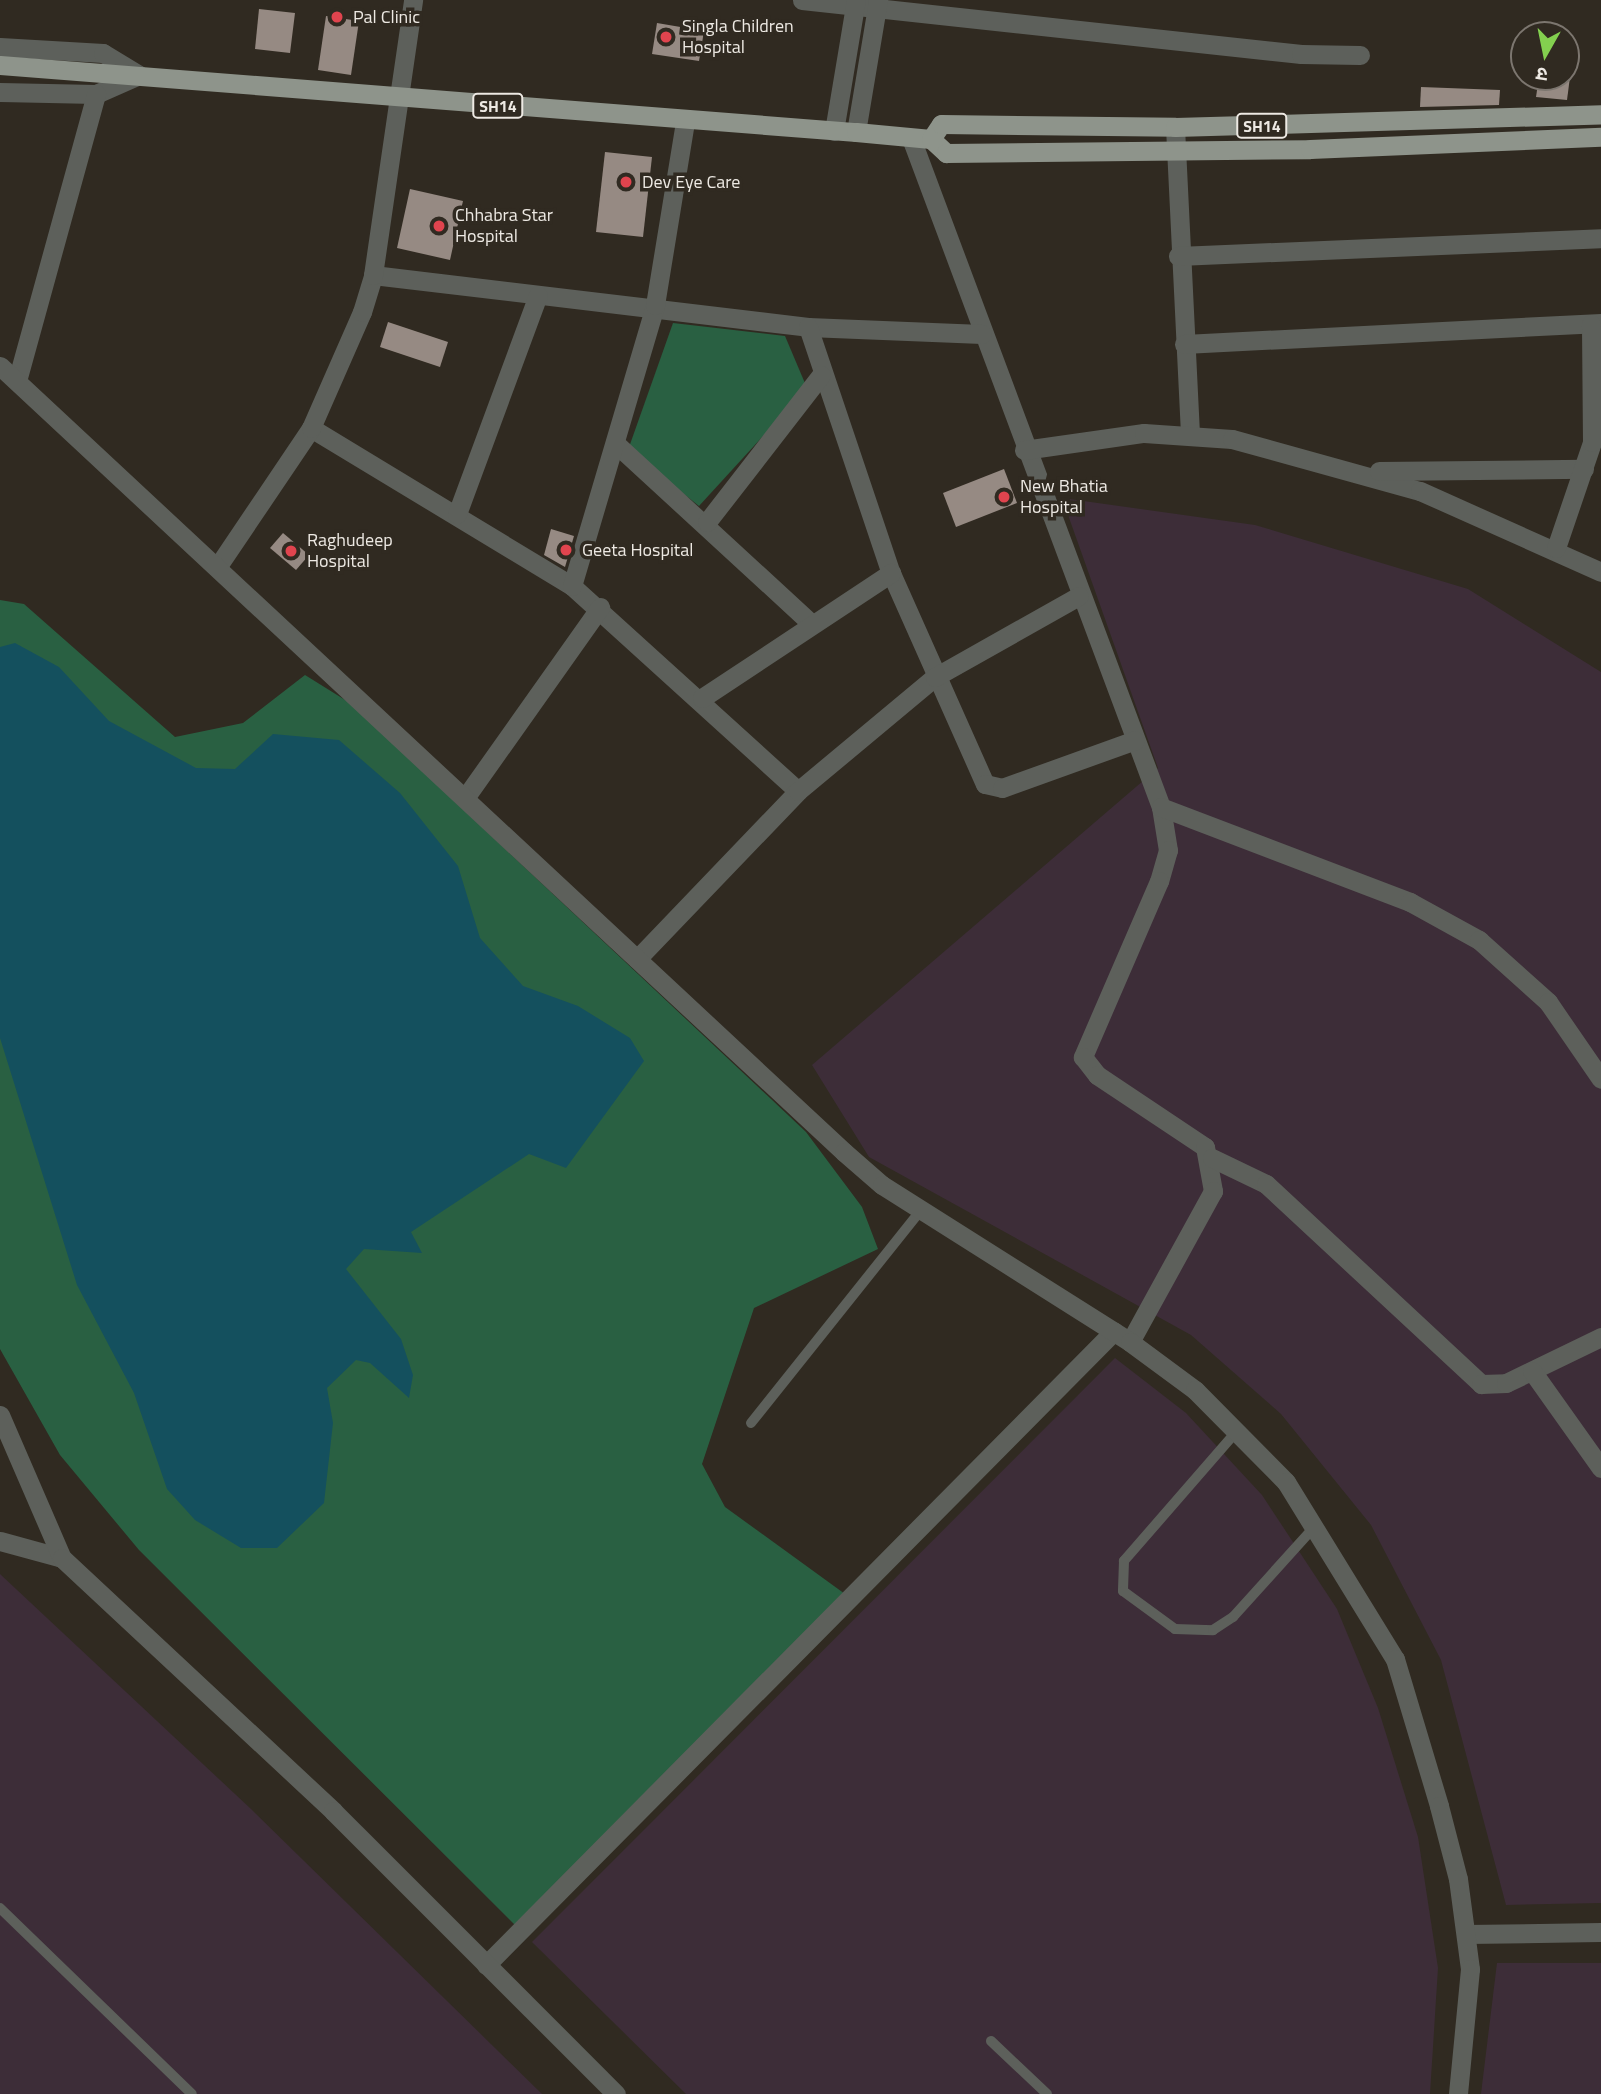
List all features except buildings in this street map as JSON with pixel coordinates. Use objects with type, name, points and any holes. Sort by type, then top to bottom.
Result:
[{"type":"main road","name":"SH14","points":[[0,65],[66,68],[400,99],[856,132],[931,139],[946,153],[1175,151],[1601,137]]},
{"type":"main road","name":"SH14","points":[[931,139],[941,124],[1175,127],[1601,114]]},
{"type":"main road","points":[[1540,117],[1542,140]]},
{"type":"street","points":[[218,566],[312,428],[373,275],[413,0]]},
{"type":"street","points":[[802,0],[877,4],[1360,55]]},
{"type":"street","points":[[834,131],[856,3]]},
{"type":"street","points":[[856,132],[877,4]]},
{"type":"street","points":[[0,47],[103,53],[139,75]]},
{"type":"street","points":[[0,92],[96,94],[139,75]]},
{"type":"street","points":[[17,381],[96,94]]},
{"type":"street","points":[[572,586],[655,305],[685,121]]},
{"type":"street","points":[[1175,127],[1178,256],[1190,436]]},
{"type":"street","points":[[911,138],[1024,450],[1161,807],[1168,850],[1159,881],[1083,1057],[1097,1075],[1197,1139],[1212,1158],[1266,1184],[1474,1381],[1498,1385],[1601,1337]]},
{"type":"street","points":[[1178,256],[1601,239]]},
{"type":"street","points":[[373,275],[538,295],[655,305],[808,327],[982,334]]},
{"type":"street","points":[[457,514],[538,295]]},
{"type":"street","points":[[1184,344],[1596,323],[1597,409],[1584,469],[1556,548]]},
{"type":"street","points":[[808,327],[821,375],[891,573],[934,677],[979,774],[993,787],[1135,740]]},
{"type":"street","points":[[0,366],[218,566],[844,1152],[921,1210],[1122,1336],[1195,1390],[1286,1482],[1316,1525],[1395,1659],[1458,1879],[1470,1969],[1458,2094]]},
{"type":"street","points":[[707,522],[821,375]]},
{"type":"street","points":[[312,428],[572,586],[600,607],[702,698],[798,791]]},
{"type":"street","points":[[1024,450],[1096,436],[1232,439],[1361,471],[1556,548],[1601,572]]},
{"type":"street","points":[[615,443],[707,522],[812,624]]},
{"type":"street","points":[[1361,471],[1584,469]]},
{"type":"street","points":[[702,698],[891,573]]},
{"type":"street","points":[[637,959],[798,791],[934,677],[1079,596]]},
{"type":"street","points":[[466,798],[600,607]]},
{"type":"street","points":[[1161,807],[1410,902],[1479,940],[1548,1002],[1601,1079]]},
{"type":"street","points":[[486,1965],[1122,1336],[1208,1208],[1212,1158]]},
{"type":"street","points":[[1532,1371],[1601,1468]]},
{"type":"street","points":[[0,1415],[62,1558],[486,1965],[616,2094]]},
{"type":"street","points":[[0,1541],[62,1558]]},
{"type":"street","points":[[1466,1934],[1601,1931]]},
{"type":"lane","points":[[751,1423],[921,1210]]},
{"type":"lane","points":[[1236,1432],[1124,1561],[1123,1591],[1175,1629],[1213,1630],[1233,1617],[1316,1525]]},
{"type":"lane","points":[[0,1908],[192,2094]]},
{"type":"lane","points":[[991,2041],[1047,2094]]},
{"type":"shaded area","points":[[1062,498],[1255,525],[1468,589],[1601,672],[1601,1903],[1506,1905],[1441,1660],[1371,1525],[1281,1414],[1191,1335],[869,1157],[812,1065],[1158,768]]},
{"type":"shaded area","points":[[1115,1358],[1186,1413],[1262,1495],[1337,1609],[1378,1708],[1418,1837],[1438,1968],[1430,2094],[686,2094],[532,1942]]},
{"type":"shaded area","points":[[0,1574],[251,1809],[542,2094],[0,2094]]},
{"type":"shaded area","points":[[1497,1963],[1601,1963],[1601,2094],[1481,2094]]},
{"type":"green space","points":[[673,323],[785,336],[807,388],[699,506],[628,450]]},
{"type":"green space","points":[[0,600],[24,604],[175,737],[243,723],[305,675],[350,703],[806,1132],[862,1207],[878,1249],[754,1308],[702,1464],[725,1507],[845,1594],[517,1927],[139,1550],[60,1455],[0,1349]]},
{"type":"water","points":[[15,643],[59,667],[109,721],[196,768],[235,769],[273,734],[339,740],[400,793],[458,866],[480,938],[523,986],[578,1006],[630,1038],[644,1061],[566,1168],[529,1154],[411,1232],[422,1253],[364,1249],[346,1269],[401,1339],[413,1375],[409,1398],[370,1363],[356,1360],[327,1388],[333,1423],[324,1503],[277,1548],[241,1548],[195,1520],[167,1489],[134,1393],[77,1285],[0,1038],[0,647]]},
{"type":"place","name":"Pal Clinic","points":[[337,17]]},
{"type":"place","name":"Singla Children Hospital","points":[[666,37]]},
{"type":"place","name":"Dev Eye Care","points":[[626,182]]},
{"type":"place","name":"Chhabra Star Hospital","points":[[439,226]]},
{"type":"place","name":"New Bhatia Hospital","points":[[1004,497]]},
{"type":"place","name":"Geeta Hospital","points":[[566,550]]},
{"type":"place","name":"Raghudeep Hospital","points":[[291,551]]}]
